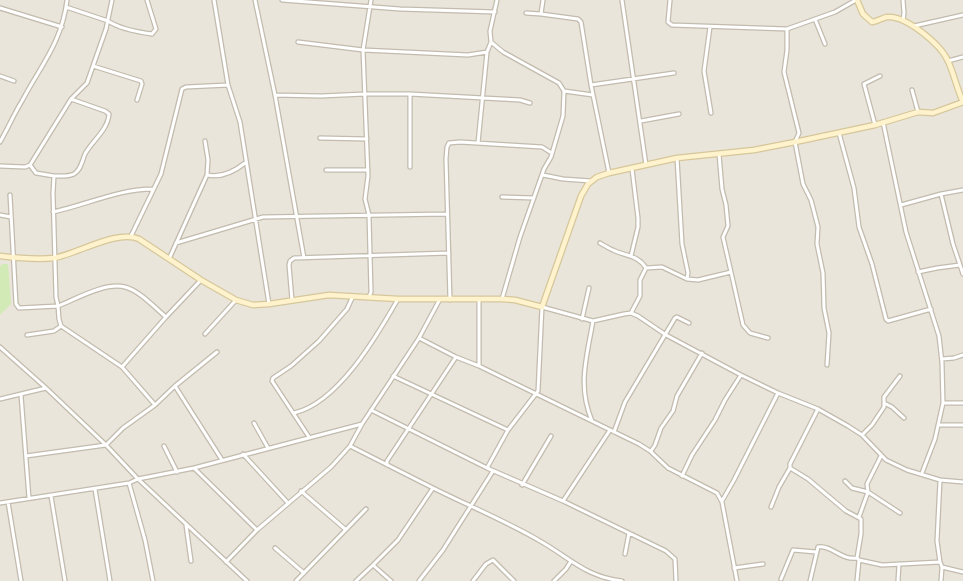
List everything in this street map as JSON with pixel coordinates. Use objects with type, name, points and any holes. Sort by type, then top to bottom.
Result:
[{"type":"street","points":[[0,142],[50,55],[62,27],[67,0]]},
{"type":"street","points":[[0,166],[30,166],[71,99],[87,83],[108,21],[112,0]]},
{"type":"street","points":[[66,7],[128,29],[152,34],[156,29],[147,0]]},
{"type":"street","points":[[214,0],[228,85],[240,122],[245,162],[270,304]]},
{"type":"street","points":[[255,0],[298,215],[304,258]]},
{"type":"street","points":[[282,0],[371,6],[400,10],[495,12]]},
{"type":"street","points":[[369,297],[371,256],[369,215],[365,199],[368,170],[363,50],[371,0]]},
{"type":"street","points":[[478,143],[487,52],[497,0]]},
{"type":"street","points":[[541,14],[543,0]]},
{"type":"street","points":[[622,0],[646,165]]},
{"type":"street","points":[[487,468],[508,430],[536,394],[538,387],[542,307],[582,196],[597,177],[677,158],[719,154],[795,142],[876,125],[918,112],[933,113],[963,102],[948,61],[935,45],[914,26],[903,21],[887,17],[872,22],[863,14],[856,0],[835,12],[787,29],[670,24],[667,19],[670,0]]},
{"type":"street","points":[[903,0],[903,21]]},
{"type":"street","points":[[0,8],[62,27]]},
{"type":"street","points":[[526,13],[579,20],[609,173]]},
{"type":"street","points":[[914,26],[963,15]]},
{"type":"street","points":[[815,19],[825,44]]},
{"type":"street","points":[[710,27],[704,71],[711,113]]},
{"type":"street","points":[[787,29],[784,72],[799,132],[795,142],[804,190],[811,200],[818,227],[817,244],[823,273],[824,308],[829,333],[827,365]]},
{"type":"street","points":[[298,42],[363,50],[468,55],[487,52]]},
{"type":"street","points":[[490,42],[510,56],[559,83],[564,91],[565,98],[563,116],[551,157],[520,236],[502,299]]},
{"type":"street","points":[[948,61],[963,57]]},
{"type":"street","points":[[93,66],[141,81],[142,84],[137,100]]},
{"type":"street","points":[[591,85],[674,73]]},
{"type":"street","points":[[0,76],[14,80]]},
{"type":"street","points":[[876,125],[864,84],[880,76]]},
{"type":"street","points":[[131,236],[161,174],[182,89],[186,87],[228,85]]},
{"type":"street","points":[[912,90],[918,112]]},
{"type":"street","points":[[564,91],[593,95]]},
{"type":"street","points":[[275,96],[410,94],[483,97],[520,100],[530,103]]},
{"type":"street","points":[[410,94],[410,167]]},
{"type":"street","points":[[30,166],[36,173],[54,176],[68,176],[79,170],[86,153],[97,139],[109,118],[109,114],[71,99]]},
{"type":"street","points":[[641,121],[679,114]]},
{"type":"street","points":[[883,122],[906,232],[939,336],[942,358],[943,403],[938,425],[922,473]]},
{"type":"street","points":[[840,132],[854,188],[859,227],[872,264],[886,319],[888,321],[931,310]]},
{"type":"street","points":[[320,138],[367,139]]},
{"type":"street","points":[[169,259],[207,174],[208,160],[205,141]]},
{"type":"street","points":[[450,300],[447,214],[447,147],[449,143],[542,147],[551,152]]},
{"type":"street","points":[[719,154],[728,226],[723,238],[743,326],[750,333],[768,338]]},
{"type":"street","points":[[677,158],[682,244],[688,273],[687,280]]},
{"type":"street","points":[[207,174],[212,176],[227,173],[245,162]]},
{"type":"street","points":[[631,256],[638,227],[632,169]]},
{"type":"street","points":[[326,170],[368,170]]},
{"type":"street","points":[[543,175],[592,182]]},
{"type":"street","points":[[54,176],[53,212],[56,298],[62,326],[122,367],[155,405]]},
{"type":"street","points":[[53,212],[134,190],[153,189]]},
{"type":"street","points":[[901,205],[963,190]]},
{"type":"street","points":[[942,194],[963,274]]},
{"type":"street","points":[[10,195],[17,307],[58,306],[106,288],[125,288],[136,293],[166,317]]},
{"type":"street","points":[[502,197],[534,198]]},
{"type":"street","points":[[0,214],[11,216]]},
{"type":"street","points":[[176,243],[264,217],[447,214]]},
{"type":"street","points":[[0,256],[55,258],[94,244],[131,236],[140,239],[201,280],[236,300],[254,305],[329,295],[398,299],[515,300],[593,321],[632,313],[666,335],[741,375],[778,393],[818,409],[862,435],[881,456],[907,470],[940,480],[963,482]]},
{"type":"street","points":[[600,243],[614,251],[631,256],[642,262],[646,268]]},
{"type":"street","points":[[292,300],[289,265],[290,261],[294,258],[449,253]]},
{"type":"street","points":[[918,272],[960,265]]},
{"type":"street","points":[[646,268],[662,267],[687,280],[698,280],[731,272]]},
{"type":"street","points":[[632,313],[640,296],[640,280],[646,268]]},
{"type":"street","points":[[122,367],[201,280]]},
{"type":"street","points":[[582,319],[589,288]]},
{"type":"street","points":[[309,437],[273,383],[273,378],[291,366],[319,341],[347,309],[353,296]]},
{"type":"street","points":[[226,562],[257,530],[331,467],[350,446],[362,424],[419,338],[440,298]]},
{"type":"street","points":[[294,413],[300,412],[322,399],[354,366],[372,344],[398,299]]},
{"type":"street","points":[[205,334],[236,300]]},
{"type":"street","points":[[479,366],[480,300]]},
{"type":"street","points":[[614,432],[625,402],[675,318],[689,323]]},
{"type":"street","points":[[592,422],[586,407],[583,382],[593,321]]},
{"type":"street","points":[[27,336],[54,331],[62,326]]},
{"type":"street","points":[[419,338],[614,432],[650,451],[664,466],[717,493],[722,502],[737,581]]},
{"type":"street","points":[[0,348],[46,388],[138,479],[247,581]]},
{"type":"street","points":[[26,456],[106,446],[123,428],[155,405],[217,352]]},
{"type":"street","points":[[650,451],[655,445],[661,428],[674,410],[677,396],[702,353]]},
{"type":"street","points":[[942,358],[954,358],[963,355]]},
{"type":"street","points":[[387,465],[387,461],[456,357]]},
{"type":"street","points":[[682,476],[692,455],[741,375]]},
{"type":"street","points":[[393,376],[508,430]]},
{"type":"street","points":[[862,435],[872,425],[884,407],[884,397],[900,376]]},
{"type":"street","points":[[175,386],[222,460]]},
{"type":"street","points":[[0,399],[46,388]]},
{"type":"street","points":[[722,502],[778,393]]},
{"type":"street","points":[[21,395],[29,498]]},
{"type":"street","points":[[943,403],[963,402]]},
{"type":"street","points":[[884,403],[892,407],[904,418]]},
{"type":"street","points":[[771,507],[818,409]]},
{"type":"street","points":[[371,410],[493,471],[563,501],[672,555],[676,562],[676,581]]},
{"type":"street","points":[[254,423],[268,448]]},
{"type":"street","points":[[0,503],[129,483],[138,479],[194,468],[362,424]]},
{"type":"street","points":[[938,425],[963,425]]},
{"type":"street","points":[[563,501],[610,430]]},
{"type":"street","points":[[522,484],[551,436]]},
{"type":"street","points":[[164,446],[176,472]]},
{"type":"street","points":[[350,446],[540,541],[594,575],[606,579],[622,580]]},
{"type":"street","points":[[243,454],[288,503]]},
{"type":"street","points":[[859,517],[868,492],[867,484],[881,456]]},
{"type":"street","points":[[194,468],[257,530]]},
{"type":"street","points":[[790,468],[808,479],[846,511],[859,517],[862,523],[856,581]]},
{"type":"street","points":[[419,581],[434,564],[493,471]]},
{"type":"street","points":[[940,480],[937,541],[942,568],[941,581]]},
{"type":"street","points":[[846,481],[852,488],[868,492],[900,513]]},
{"type":"street","points":[[129,483],[145,540],[153,581]]},
{"type":"street","points":[[356,581],[398,540],[433,488]]},
{"type":"street","points":[[95,489],[110,581]]},
{"type":"street","points":[[301,491],[345,530]]},
{"type":"street","points":[[51,496],[65,581]]},
{"type":"street","points":[[8,502],[21,581]]},
{"type":"street","points":[[296,581],[366,509]]},
{"type":"street","points":[[186,524],[191,561]]},
{"type":"street","points":[[625,554],[629,533]]},
{"type":"street","points":[[810,581],[817,548],[821,546],[850,559],[882,564],[940,562]]},
{"type":"street","points":[[275,548],[304,573]]},
{"type":"street","points":[[781,579],[793,550],[816,552]]},
{"type":"street","points":[[473,581],[486,564],[493,560],[514,581]]},
{"type":"street","points":[[554,581],[571,561]]},
{"type":"street","points":[[734,568],[762,564]]},
{"type":"street","points":[[898,581],[899,564]]},
{"type":"street","points":[[373,565],[391,581]]},
{"type":"street","points":[[942,568],[963,572]]},
{"type":"shaded area","points":[[0,0],[963,0],[963,581],[0,581]]},
{"type":"green space","points":[[2,264],[8,264],[11,304],[0,315],[0,267]]}]
